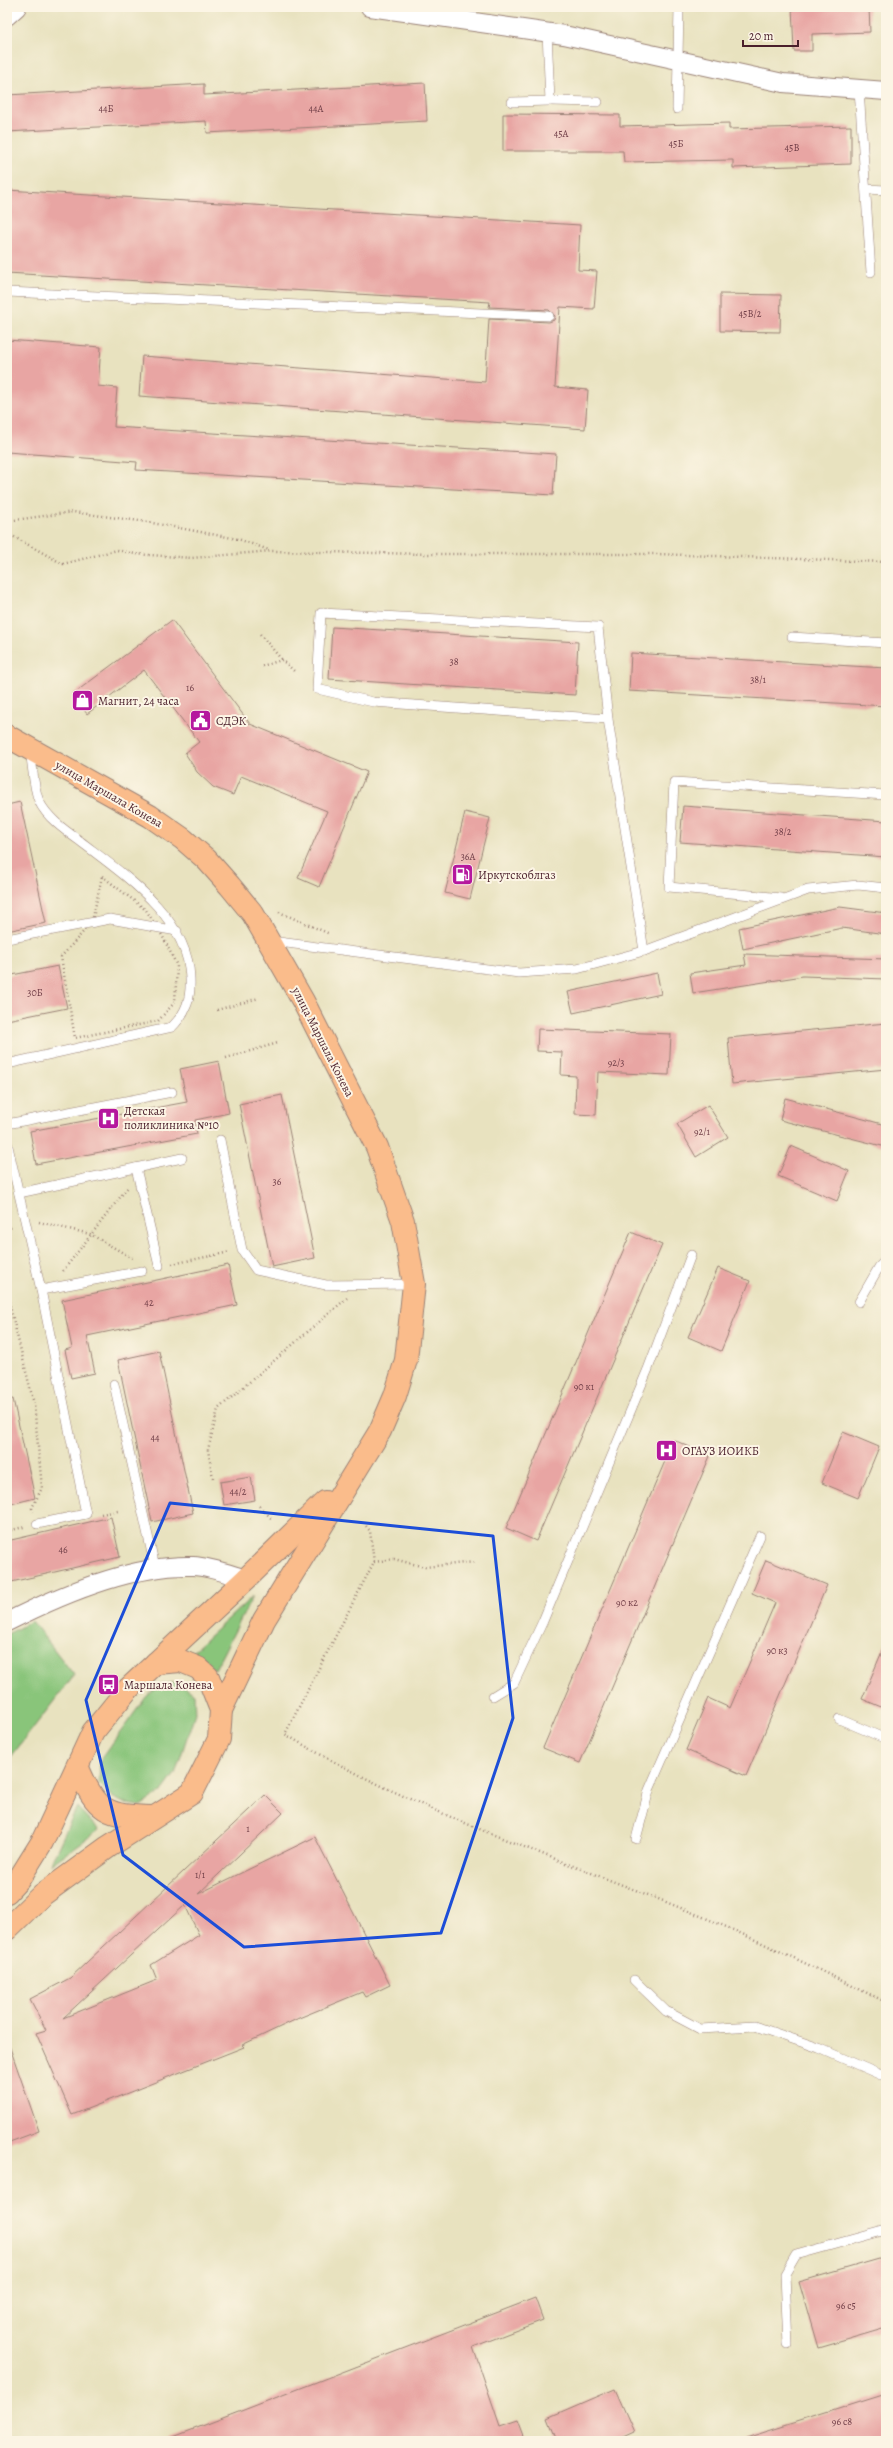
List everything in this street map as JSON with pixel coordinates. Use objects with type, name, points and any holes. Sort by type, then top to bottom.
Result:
[{"type":"main road","name":"улица Маршала Конева","points":[[14,743],[150,816],[183,839],[206,859],[253,914],[303,1001],[377,1147],[403,1220],[414,1284],[406,1360],[395,1396],[380,1430],[358,1464]]},
{"type":"main road","points":[[7,1892],[20,1879],[42,1842],[78,1768],[93,1732],[127,1690],[246,1579],[331,1496],[358,1464]]},
{"type":"main road","points":[[7,1929],[42,1895],[153,1817],[192,1792],[219,1739],[221,1710],[264,1620],[358,1464]]},
{"type":"main road","points":[[156,1663],[181,1661],[198,1668],[208,1677],[221,1710]]},
{"type":"main road","points":[[78,1768],[97,1804],[120,1816],[153,1817]]},
{"type":"street","points":[[7,16],[17,7]]},
{"type":"street","points":[[370,7],[547,32],[678,59],[783,83],[886,91]]},
{"type":"street","points":[[7,1622],[107,1580],[155,1567],[194,1566],[218,1570],[246,1579]]},
{"type":"lane","points":[[677,109],[679,7]]},
{"type":"lane","points":[[547,32],[550,101]]},
{"type":"lane","points":[[859,89],[871,272]]},
{"type":"lane","points":[[512,102],[598,102]]},
{"type":"lane","points":[[866,189],[886,190]]},
{"type":"lane","points":[[7,292],[549,316]]},
{"type":"lane","points":[[608,720],[373,702],[317,689],[321,613],[598,627],[608,720],[644,951]]},
{"type":"lane","points":[[792,637],[886,643]]},
{"type":"lane","points":[[7,1064],[172,1027],[182,1018],[191,997],[190,969],[177,930],[136,884],[57,824],[40,802],[14,743]]},
{"type":"lane","points":[[784,898],[669,887],[674,782],[886,795]]},
{"type":"lane","points":[[269,941],[519,973],[577,969],[644,951],[784,898],[815,889],[858,885],[886,888]]},
{"type":"lane","points":[[7,939],[110,919],[177,930]]},
{"type":"lane","points":[[7,1124],[172,1092]]},
{"type":"lane","points":[[220,1140],[242,1250],[256,1270],[326,1285],[414,1284]]},
{"type":"lane","points":[[7,1142],[41,1290],[86,1514],[37,1524]]},
{"type":"lane","points":[[19,1193],[182,1158]]},
{"type":"lane","points":[[136,1168],[159,1266]]},
{"type":"lane","points":[[493,1696],[514,1684],[543,1621],[648,1369],[692,1255]]},
{"type":"lane","points":[[860,1302],[879,1267],[886,1260]]},
{"type":"lane","points":[[41,1290],[142,1271]]},
{"type":"lane","points":[[114,1384],[155,1567]]},
{"type":"lane","points":[[636,1838],[649,1790],[760,1536]]},
{"type":"lane","points":[[839,1718],[886,1739]]},
{"type":"lane","points":[[634,1980],[666,2011],[700,2029],[755,2026],[819,2048],[881,2075],[886,2074]]},
{"type":"lane","points":[[788,2345],[784,2274],[796,2255],[886,2230]]},
{"type":"path","points":[[7,521],[73,512],[147,522],[238,539],[271,551]]},
{"type":"path","points":[[7,533],[63,564],[117,550],[135,554],[192,558],[271,551],[429,554],[657,554],[886,562]]},
{"type":"path","points":[[260,634],[282,660],[294,671]]},
{"type":"path","points":[[262,666],[282,660]]},
{"type":"path","points":[[102,876],[146,910],[177,966],[175,1002],[158,1021],[75,1038],[61,957],[92,922],[102,876]]},
{"type":"path","points":[[279,912],[334,935]]},
{"type":"path","points":[[217,1010],[259,998]]},
{"type":"path","points":[[226,1058],[278,1043]]},
{"type":"path","points":[[58,1278],[125,1188]]},
{"type":"path","points":[[42,1223],[90,1234],[133,1259]]},
{"type":"path","points":[[159,1266],[242,1250]]},
{"type":"path","points":[[213,1478],[208,1450],[218,1409],[364,1284]]},
{"type":"path","points":[[7,1294],[34,1404],[42,1488],[32,1508],[37,1524]]},
{"type":"path","points":[[259,1506],[272,1518]]},
{"type":"path","points":[[101,1514],[118,1511]]},
{"type":"path","points":[[366,1526],[370,1531],[374,1562],[285,1734],[348,1771],[443,1814],[564,1864],[704,1917],[886,2002]]},
{"type":"path","points":[[374,1562],[394,1559],[424,1567],[475,1562]]},
{"type":"highlighted area","points":[[170,1503],[371,1525],[493,1536],[513,1718],[441,1933],[244,1947],[123,1855],[86,1700]]},
{"type":"green space","points":[[253,1596],[215,1669],[190,1654]]},
{"type":"green space","points":[[32,1621],[74,1675],[7,1762],[7,1634]]},
{"type":"green space","points":[[178,1682],[194,1694],[195,1713],[175,1774],[161,1793],[140,1806],[126,1804],[112,1797],[99,1783],[100,1760],[146,1697],[160,1685]]},
{"type":"green space","points":[[77,1807],[99,1830],[50,1865]]},
{"type":"building","points":[[792,7],[869,7],[870,32],[812,34],[812,51],[794,51]]},
{"type":"building","points":[[425,83],[427,121],[207,133],[206,121],[7,132],[7,95],[204,84],[204,95]]},
{"type":"building","points":[[503,114],[620,115],[620,126],[729,123],[729,129],[851,126],[851,164],[733,168],[733,160],[624,162],[623,151],[503,151]]},
{"type":"building","points":[[7,190],[580,225],[578,270],[597,271],[594,309],[560,307],[555,387],[588,390],[585,429],[139,396],[142,356],[485,382],[489,319],[549,322],[554,320],[555,316],[549,310],[489,307],[490,302],[7,273]]},
{"type":"building","points":[[720,294],[781,295],[780,332],[720,331]]},
{"type":"building","points":[[7,340],[101,347],[98,386],[117,388],[114,427],[556,454],[553,495],[136,470],[137,462],[7,452]]},
{"type":"building","points":[[172,620],[250,724],[367,772],[319,887],[298,878],[327,811],[241,776],[233,795],[213,787],[197,772],[185,753],[199,742],[144,670],[87,714],[73,694]]},
{"type":"building","points":[[332,627],[578,642],[575,695],[329,679]]},
{"type":"building","points":[[631,653],[886,668],[886,706],[629,691]]},
{"type":"building","points":[[20,802],[46,923],[7,931],[7,805]]},
{"type":"building","points":[[683,806],[886,821],[886,857],[680,842]]},
{"type":"building","points":[[465,812],[490,818],[470,899],[445,893]]},
{"type":"building","points":[[840,907],[886,913],[886,934],[842,928],[743,949],[739,928]]},
{"type":"building","points":[[744,954],[886,959],[886,979],[803,976],[693,993],[690,973],[746,965]]},
{"type":"building","points":[[58,966],[67,1008],[7,1020],[7,976]]},
{"type":"building","points":[[657,973],[661,994],[573,1013],[568,992]]},
{"type":"building","points":[[886,1023],[886,1069],[732,1084],[728,1038]]},
{"type":"building","points":[[538,1029],[671,1034],[669,1075],[598,1072],[596,1115],[575,1114],[576,1076],[561,1075],[562,1052],[537,1051]]},
{"type":"building","points":[[219,1061],[229,1113],[195,1120],[197,1134],[36,1164],[30,1131],[187,1102],[180,1069]]},
{"type":"building","points":[[282,1095],[315,1258],[272,1267],[239,1104]]},
{"type":"building","points":[[785,1098],[886,1125],[886,1147],[780,1120]]},
{"type":"building","points":[[708,1105],[728,1137],[696,1157],[677,1124]]},
{"type":"building","points":[[791,1146],[849,1171],[837,1201],[778,1176]]},
{"type":"building","points":[[631,1232],[662,1245],[536,1541],[506,1528]]},
{"type":"building","points":[[228,1265],[237,1305],[87,1336],[95,1373],[71,1378],[65,1350],[72,1348],[62,1300]]},
{"type":"building","points":[[718,1268],[750,1281],[721,1351],[688,1337]]},
{"type":"building","points":[[159,1351],[193,1513],[152,1522],[118,1360]]},
{"type":"building","points":[[13,1399],[35,1498],[7,1505],[7,1400]]},
{"type":"building","points":[[843,1432],[879,1447],[858,1498],[822,1483]]},
{"type":"building","points":[[674,1440],[710,1456],[580,1763],[543,1748]]},
{"type":"building","points":[[251,1477],[255,1500],[224,1505],[220,1482]]},
{"type":"building","points":[[111,1517],[120,1557],[7,1583],[7,1541]]},
{"type":"building","points":[[766,1560],[827,1585],[746,1776],[686,1750],[708,1698],[730,1708],[775,1603],[752,1593]]},
{"type":"building","points":[[886,1642],[886,1709],[862,1699]]},
{"type":"building","points":[[265,1795],[283,1813],[198,1894],[315,1837],[390,1985],[365,1997],[362,1992],[299,2018],[242,2045],[244,2047],[72,2115],[36,2033],[46,2030],[30,1999],[70,1978]],"holes":[[[185,1905],[199,1935],[151,1965],[157,1980],[63,2018]]]},
{"type":"building","points":[[9,2045],[39,2131],[7,2143],[7,2046]]},
{"type":"building","points":[[886,2257],[886,2328],[818,2348],[799,2282]]},
{"type":"building","points":[[535,2298],[543,2320],[473,2347],[500,2426],[518,2420],[526,2441],[163,2441]]},
{"type":"building","points":[[615,2389],[634,2432],[614,2441],[557,2441],[548,2418]]},
{"type":"building","points":[[886,2394],[886,2441],[747,2441],[746,2438]]},
{"type":"place","name":"Магнит, 24 часа","points":[[83,701]]},
{"type":"place","name":"СДЭК","points":[[200,721]]},
{"type":"place","name":"Иркутскоблгаз","points":[[463,875]]},
{"type":"place","name":"Детская поликлиника №10","points":[[108,1118]]},
{"type":"place","name":"ОГАУЗ ИОИКБ","points":[[666,1451]]},
{"type":"place","name":"Маршала Конева","points":[[108,1685]]}]
